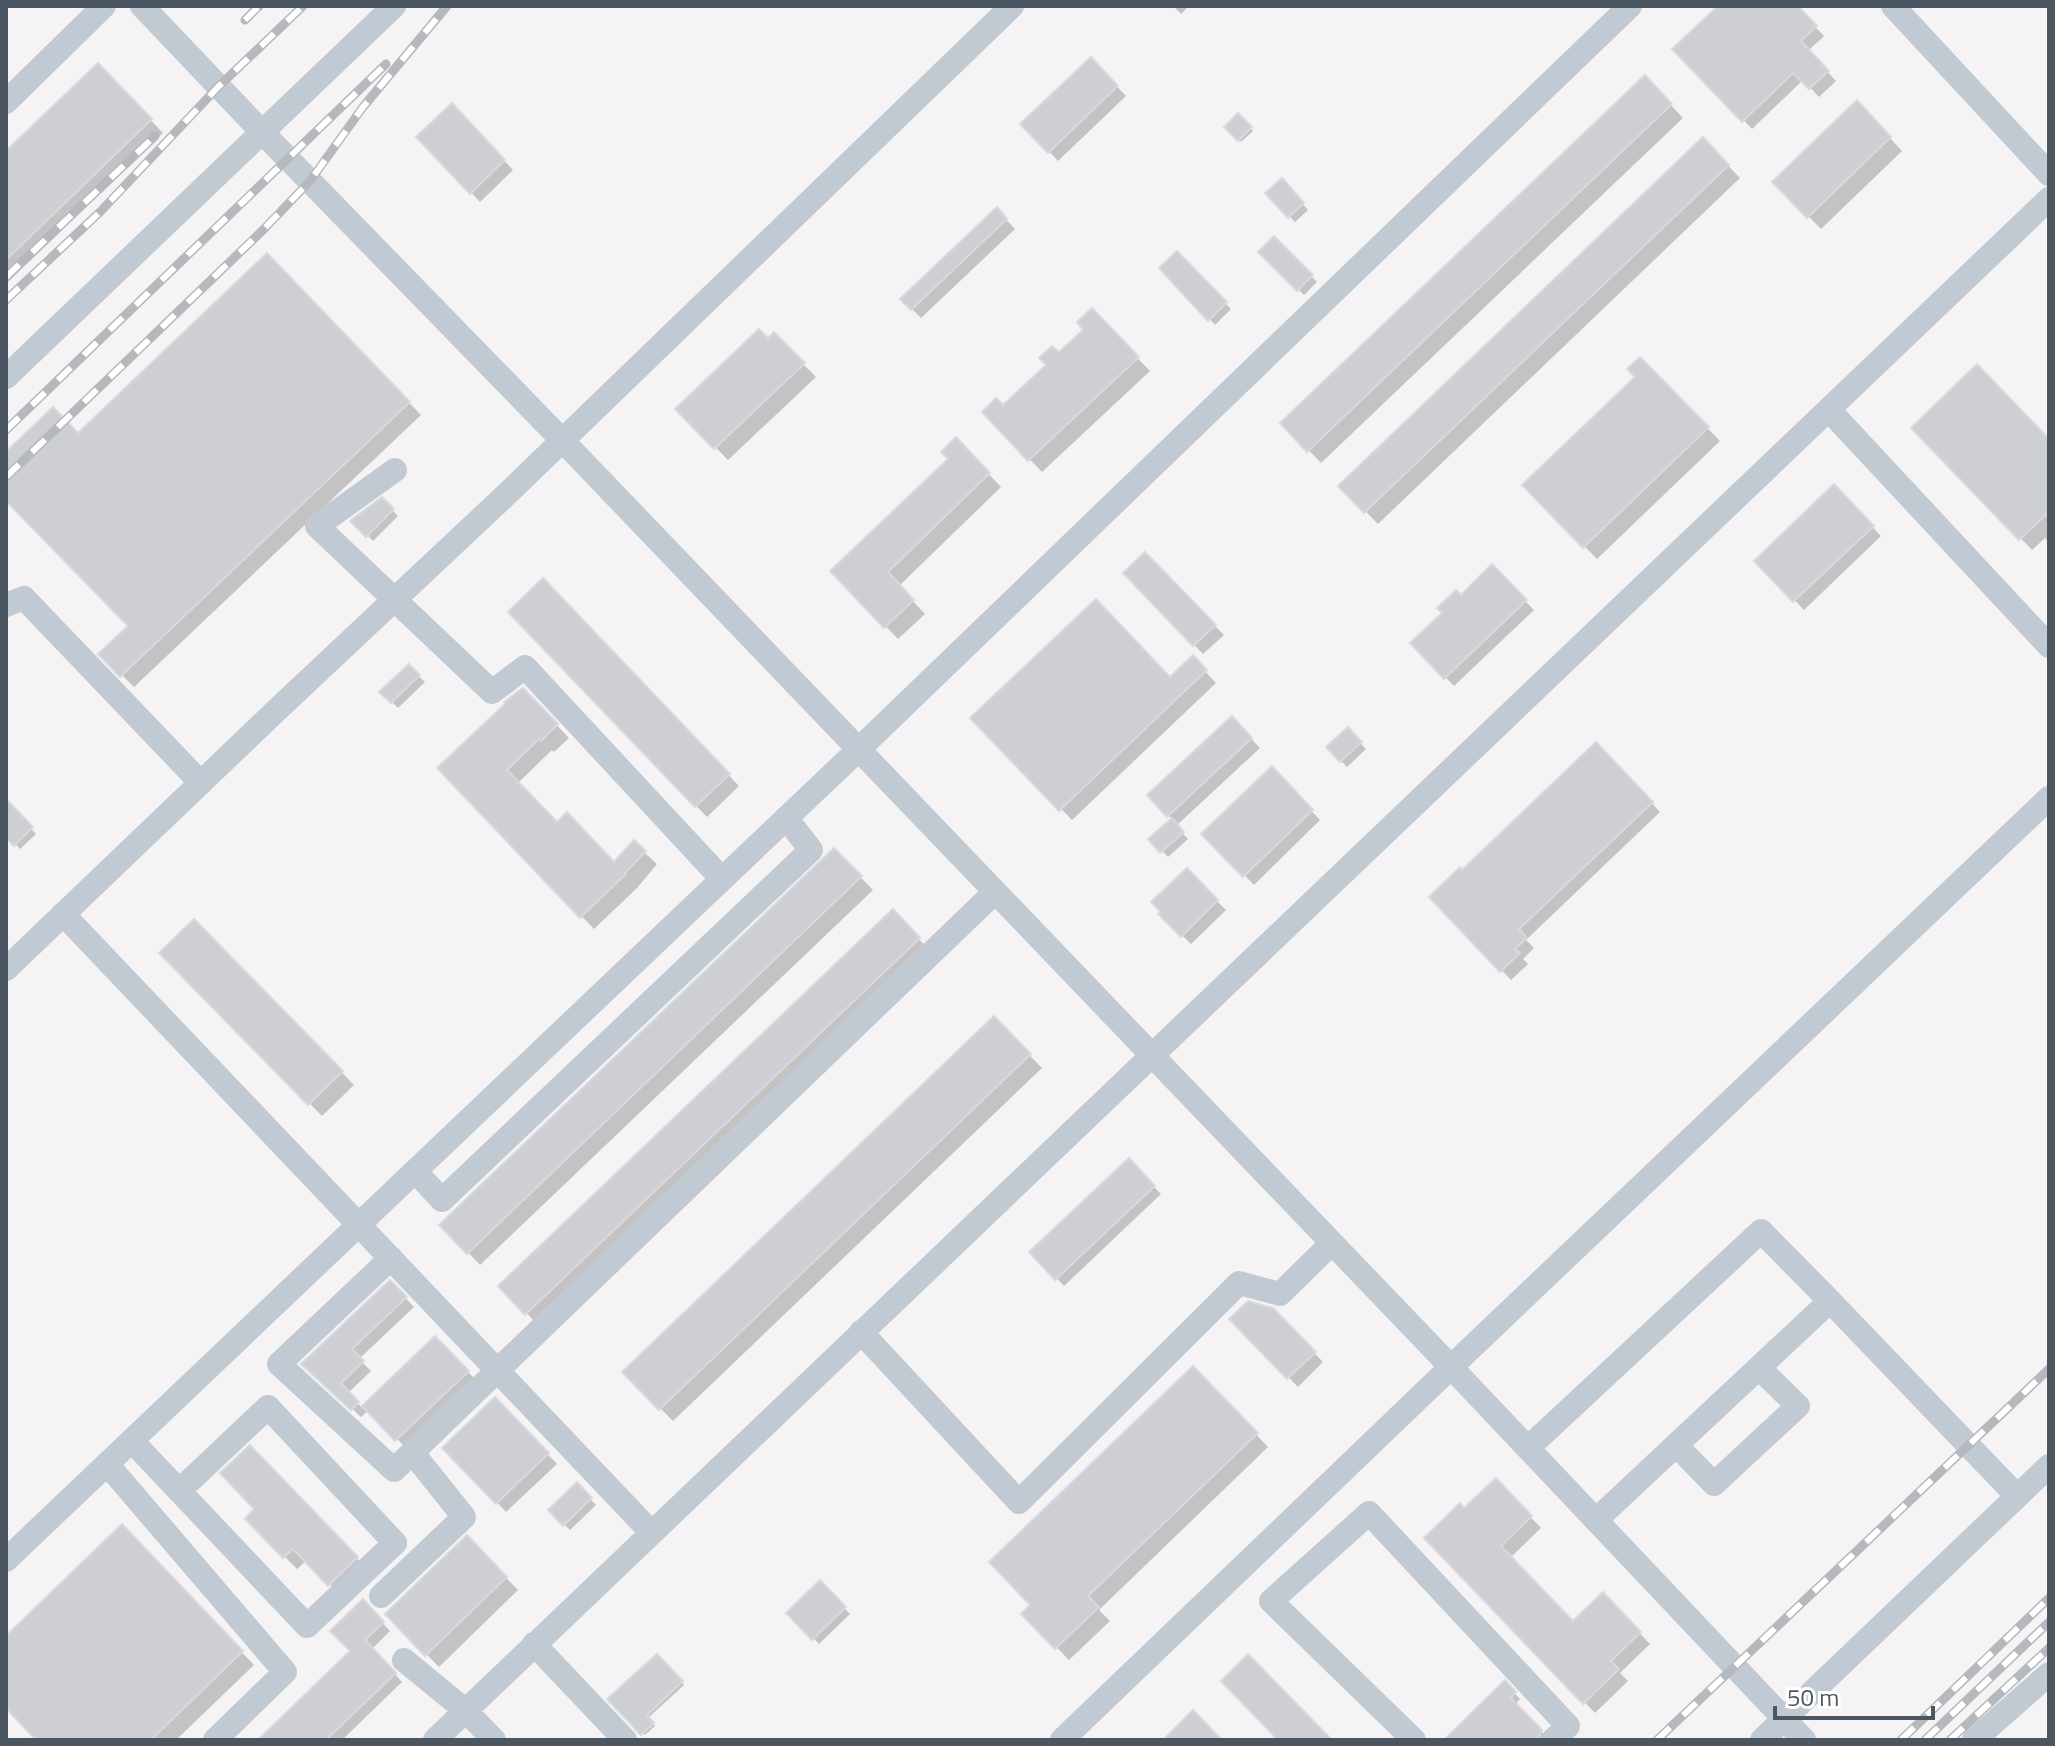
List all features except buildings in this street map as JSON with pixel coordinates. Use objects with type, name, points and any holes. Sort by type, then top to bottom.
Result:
[{"type":"lane","points":[[6,102],[104,6]]},
{"type":"lane","points":[[142,6],[1451,1367],[1804,1740]]},
{"type":"lane","points":[[6,377],[394,6]]},
{"type":"lane","points":[[6,969],[1012,6]]},
{"type":"lane","points":[[6,1560],[858,750],[1630,6]]},
{"type":"lane","points":[[1893,6],[2049,174]]},
{"type":"lane","points":[[435,1740],[2049,199]]},
{"type":"lane","points":[[1829,410],[2049,646]]},
{"type":"lane","points":[[395,470],[317,526],[492,692],[525,667],[722,879]]},
{"type":"lane","points":[[6,605],[24,598],[201,783]]},
{"type":"lane","points":[[1062,1740],[2049,798]]},
{"type":"lane","points":[[415,1171],[442,1200],[811,850],[786,818]]},
{"type":"lane","points":[[391,1258],[279,1364],[394,1470],[995,892]]},
{"type":"lane","points":[[63,914],[651,1532]]},
{"type":"lane","points":[[1528,1448],[1761,1231],[2017,1496]]},
{"type":"lane","points":[[861,1332],[1019,1502],[1239,1283],[1280,1294],[1332,1243]]},
{"type":"lane","points":[[1596,1520],[1830,1301]]},
{"type":"lane","points":[[1676,1445],[1714,1484],[1798,1406],[1759,1368]]},
{"type":"lane","points":[[132,1441],[179,1491],[307,1626],[395,1543],[268,1407],[179,1491]]},
{"type":"lane","points":[[381,1596],[464,1517],[412,1452]]},
{"type":"lane","points":[[107,1464],[285,1672],[215,1740]]},
{"type":"lane","points":[[1762,1740],[2049,1466]]},
{"type":"lane","points":[[1414,1740],[1271,1601],[1369,1513],[1568,1726],[1553,1740]]},
{"type":"lane","points":[[534,1644],[625,1740]]},
{"type":"lane","points":[[404,1660],[466,1711],[494,1740]]},
{"type":"lane","points":[[1974,1740],[2049,1674]]},
{"type":"railway","points":[[245,20],[259,6]]},
{"type":"railway","points":[[6,300],[100,212],[218,87],[303,6]]},
{"type":"railway","points":[[6,477],[310,181],[363,107],[447,6]]},
{"type":"railway","points":[[6,430],[386,64]]},
{"type":"railway","points":[[6,277],[155,136]]},
{"type":"railway","points":[[1657,1740],[2049,1369]]},
{"type":"railway","points":[[1901,1740],[2049,1598]]},
{"type":"railway","points":[[1925,1740],[2049,1622]]},
{"type":"railway","points":[[1950,1740],[2049,1648]]}]
